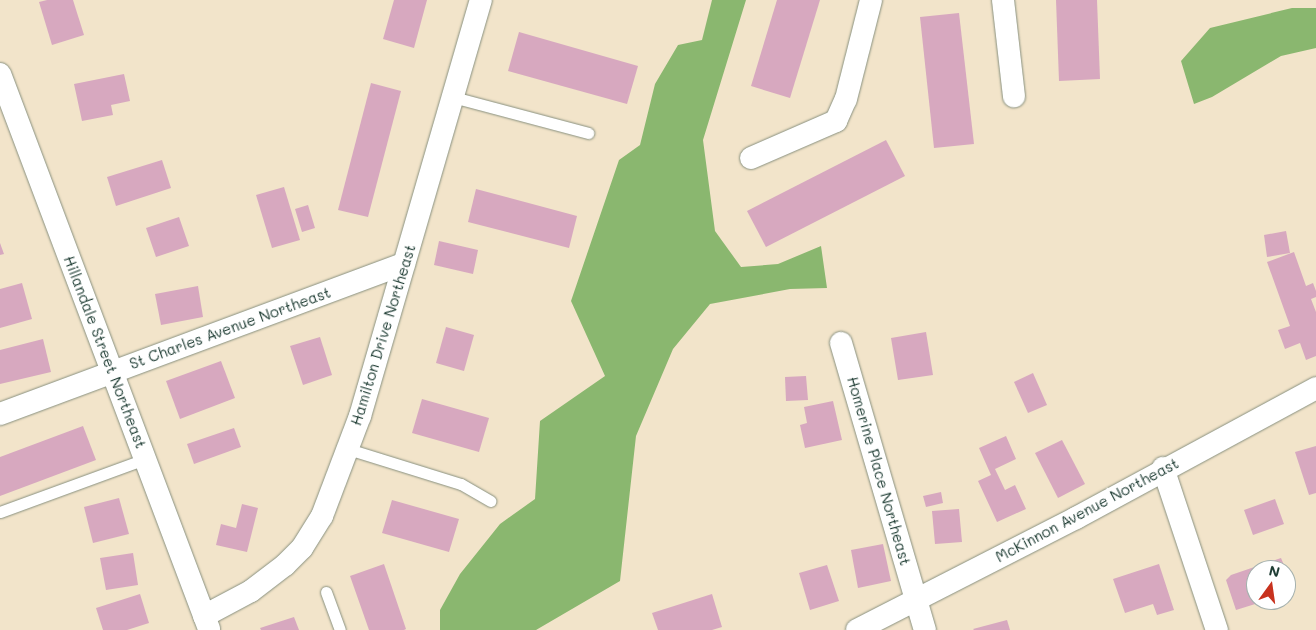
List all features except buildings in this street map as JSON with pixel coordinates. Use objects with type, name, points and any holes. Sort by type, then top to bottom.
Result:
[{"type":"street","name":"Hamilton Drive Northeast","points":[[207,623],[251,591],[302,548],[322,516],[348,449],[481,0]]},
{"type":"street","points":[[751,158],[836,121],[846,99],[871,0]]},
{"type":"street","points":[[1004,0],[1014,96]]},
{"type":"street","name":"Hillandale Street Northeast","points":[[0,74],[207,623]]},
{"type":"street","name":"St Charles Avenue Northeast","points":[[0,414],[404,264]]},
{"type":"street","name":"Homerine Place Northeast","points":[[841,343],[925,630]]},
{"type":"street","name":"McKinnon Avenue Northeast","points":[[856,630],[1076,518],[1163,468],[1316,388]]},
{"type":"street","points":[[1163,468],[1217,630]]},
{"type":"lane","points":[[453,97],[588,133]]},
{"type":"lane","points":[[348,449],[461,484],[490,501]]},
{"type":"lane","points":[[0,512],[145,458]]},
{"type":"lane","points":[[326,592],[340,630]]},
{"type":"green space","points":[[712,0],[746,0],[703,140],[715,231],[741,267],[778,264],[821,246],[827,288],[790,289],[710,304],[673,349],[636,436],[620,581],[536,630],[440,630],[440,610],[460,574],[500,524],[535,499],[540,421],[605,376],[571,301],[619,160],[640,145],[655,84],[678,45],[702,40]]},
{"type":"green space","points":[[1292,8],[1316,8],[1316,48],[1281,56],[1212,97],[1194,104],[1181,61],[1210,28]]}]
